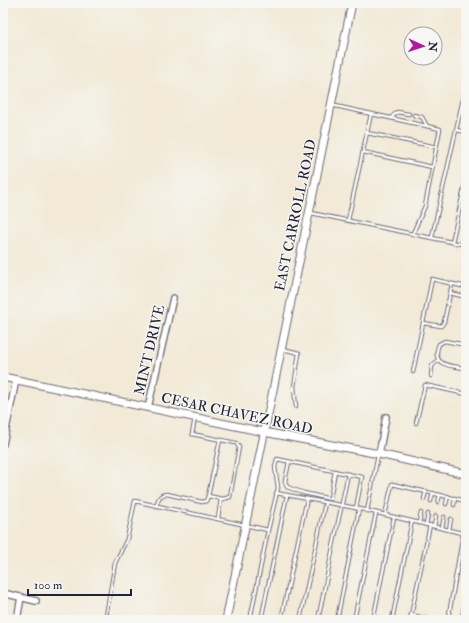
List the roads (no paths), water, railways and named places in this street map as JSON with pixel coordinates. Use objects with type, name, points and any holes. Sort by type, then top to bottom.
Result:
[{"type":"street","name":"EAST CARROLL ROAD","points":[[226,620],[352,3]]},
{"type":"street","name":"MINT DRIVE","points":[[148,408],[173,298]]},
{"type":"street","name":"CESAR CHAVEZ ROAD","points":[[3,377],[264,432],[378,454],[466,474]]},
{"type":"street","points":[[3,444],[16,380]]},
{"type":"street","points":[[378,454],[386,417]]},
{"type":"street","points":[[3,593],[36,600]]},
{"type":"street","points":[[17,620],[21,597]]},
{"type":"street","points":[[464,620],[466,608]]},
{"type":"lane","points":[[432,237],[464,90],[466,90]]},
{"type":"lane","points":[[331,105],[440,129],[425,206],[414,233]]},
{"type":"lane","points":[[391,118],[397,112],[409,114]]},
{"type":"lane","points":[[348,220],[371,114]]},
{"type":"lane","points":[[414,115],[422,117],[427,126]]},
{"type":"lane","points":[[456,130],[466,132]]},
{"type":"lane","points":[[367,133],[436,147]]},
{"type":"lane","points":[[363,152],[432,167]]},
{"type":"lane","points":[[452,242],[465,193],[466,180]]},
{"type":"lane","points":[[309,212],[466,245]]},
{"type":"lane","points":[[413,372],[432,279],[466,286]]},
{"type":"lane","points":[[423,323],[441,326],[444,322],[452,284]]},
{"type":"lane","points":[[450,293],[466,297]]},
{"type":"lane","points":[[466,345],[445,341],[439,344],[436,357],[443,363],[466,368]]},
{"type":"lane","points":[[281,349],[299,353],[294,387],[296,406]]},
{"type":"lane","points":[[431,376],[432,366],[438,360]]},
{"type":"lane","points":[[416,423],[425,385],[466,394]]},
{"type":"lane","points":[[195,417],[192,434],[236,443],[239,447],[230,497],[221,499],[208,496]]},
{"type":"lane","points":[[156,506],[159,497],[163,494],[202,502],[206,501],[220,440]]},
{"type":"lane","points":[[367,511],[378,454]]},
{"type":"lane","points":[[250,620],[278,488],[275,466],[277,459],[362,477],[356,508]]},
{"type":"lane","points":[[289,462],[285,480],[287,487],[304,493],[330,498]]},
{"type":"lane","points":[[329,504],[335,471]]},
{"type":"lane","points":[[318,620],[348,474]]},
{"type":"lane","points":[[385,515],[392,484],[466,501]]},
{"type":"lane","points":[[424,499],[426,491]]},
{"type":"lane","points":[[276,493],[356,508],[464,533]]},
{"type":"lane","points":[[431,501],[433,493]]},
{"type":"lane","points":[[438,502],[440,494]]},
{"type":"lane","points":[[262,620],[287,495]]},
{"type":"lane","points":[[446,504],[448,496]]},
{"type":"lane","points":[[454,505],[455,498]]},
{"type":"lane","points":[[218,518],[221,499]]},
{"type":"lane","points":[[281,620],[307,499]]},
{"type":"lane","points":[[122,620],[106,616],[115,563],[127,539],[135,501],[268,530]]},
{"type":"lane","points":[[300,620],[325,503]]},
{"type":"lane","points":[[337,620],[359,509]]},
{"type":"lane","points":[[354,620],[376,513]]},
{"type":"lane","points":[[419,523],[421,513]]},
{"type":"lane","points":[[410,620],[428,525],[428,514]]},
{"type":"lane","points":[[434,526],[436,516]]},
{"type":"lane","points":[[373,620],[394,517]]},
{"type":"lane","points":[[448,620],[466,517]]},
{"type":"lane","points":[[442,528],[444,518]]},
{"type":"lane","points":[[449,530],[451,519]]},
{"type":"lane","points":[[392,620],[412,521]]},
{"type":"lane","points":[[411,615],[434,620]]}]
